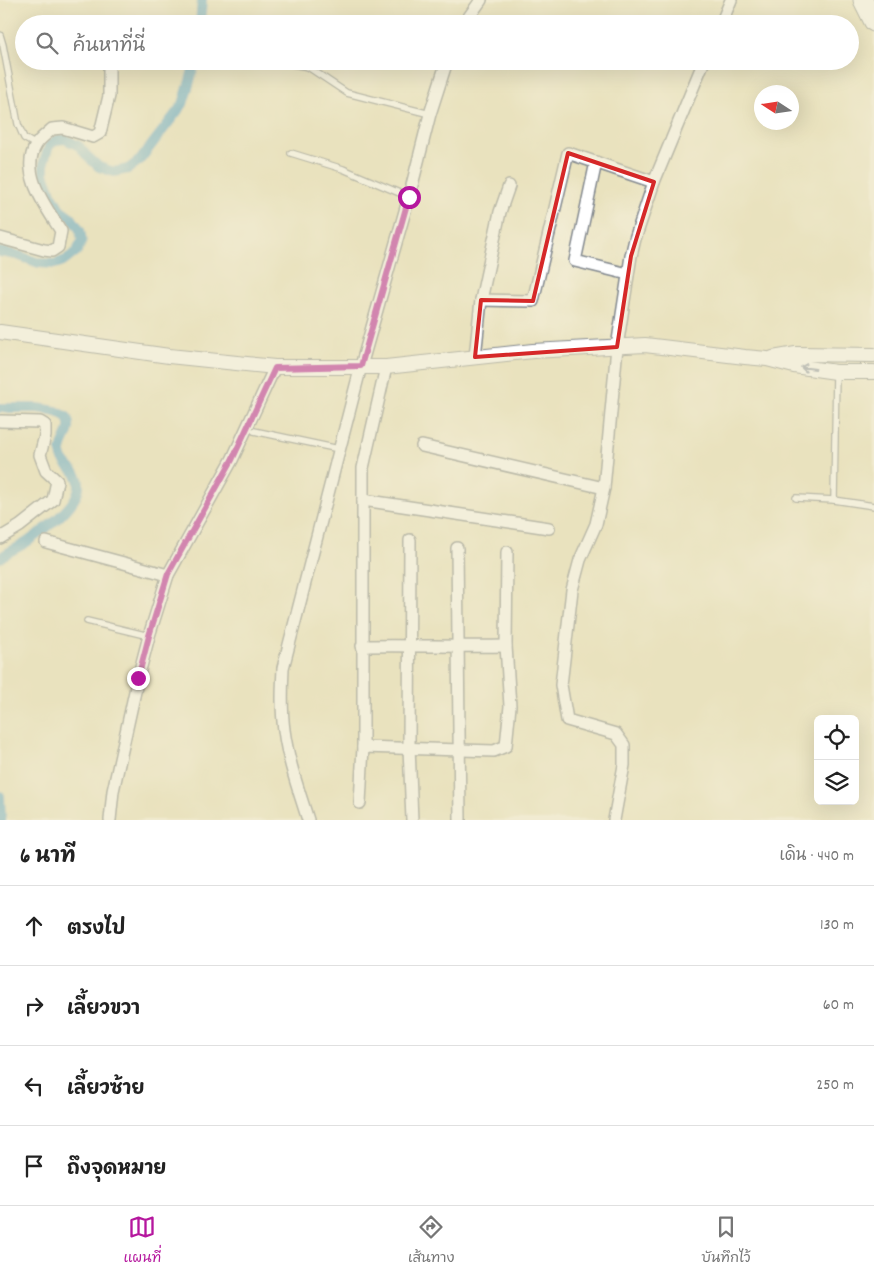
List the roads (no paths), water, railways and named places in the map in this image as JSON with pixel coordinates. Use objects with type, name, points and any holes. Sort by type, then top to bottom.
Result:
[{"type":"highway","points":[[863,0],[874,22]]},
{"type":"street","points":[[470,15],[481,0]]},
{"type":"street","points":[[725,15],[731,0]]},
{"type":"street","points":[[0,238],[44,250],[52,251],[58,247],[61,231],[36,188],[30,168],[32,154],[36,145],[52,129],[63,128],[93,137],[100,133],[109,96],[109,70]]},
{"type":"street","points":[[308,820],[284,731],[281,702],[283,668],[361,366],[409,197],[430,114],[444,70]]},
{"type":"street","points":[[614,820],[624,764],[624,745],[616,734],[567,720],[561,685],[572,590],[580,560],[596,524],[604,488],[618,347],[635,239],[654,182],[700,70]]},
{"type":"street","points":[[481,300],[533,301],[568,153],[654,182]]},
{"type":"street","points":[[596,162],[575,261],[628,274]]},
{"type":"street","points":[[475,358],[481,300],[500,212],[509,186]]},
{"type":"street","points":[[0,332],[169,356],[275,368],[386,367],[533,351],[645,345],[768,359],[794,366],[836,372],[874,372]]},
{"type":"street","points":[[768,359],[796,354],[874,355]]},
{"type":"street","points":[[360,803],[363,746],[363,468],[386,367]]},
{"type":"street","points":[[110,820],[113,791],[138,678],[168,574],[232,460],[275,368]]},
{"type":"street","points":[[0,421],[40,422],[45,425],[45,436],[40,455],[46,471],[57,481],[53,500],[20,526],[0,538]]},
{"type":"street","points":[[422,446],[604,488]]},
{"type":"street","points":[[363,500],[549,528]]},
{"type":"street","points":[[410,540],[408,748],[412,820]]},
{"type":"street","points":[[46,542],[168,574]]},
{"type":"street","points":[[458,548],[460,820]]},
{"type":"street","points":[[363,746],[494,751],[506,746],[510,706],[506,646],[507,552]]},
{"type":"street","points":[[362,646],[506,646]]},
{"type":"lane","points":[[0,35],[4,45],[18,124],[24,138],[36,145]]},
{"type":"lane","points":[[312,70],[347,93],[430,114]]},
{"type":"lane","points":[[290,153],[343,169],[409,197]]},
{"type":"lane","points":[[834,500],[836,372]]},
{"type":"lane","points":[[254,431],[339,449]]},
{"type":"lane","points":[[796,498],[834,500],[874,506]]},
{"type":"lane","points":[[87,620],[149,636]]},
{"type":"waterway","points":[[201,15],[202,0]]},
{"type":"waterway","points":[[0,252],[17,255],[39,263],[55,264],[66,260],[77,251],[82,241],[80,230],[71,217],[60,209],[51,193],[44,174],[44,161],[49,146],[56,140],[65,139],[79,146],[99,167],[114,172],[128,169],[140,160],[183,104],[193,70]]},
{"type":"waterway","points":[[0,408],[38,408],[56,411],[67,417],[69,427],[61,454],[62,458],[76,475],[79,483],[74,500],[60,517],[27,542],[0,558]]},
{"type":"waterway","points":[[0,796],[1,820]]}]
